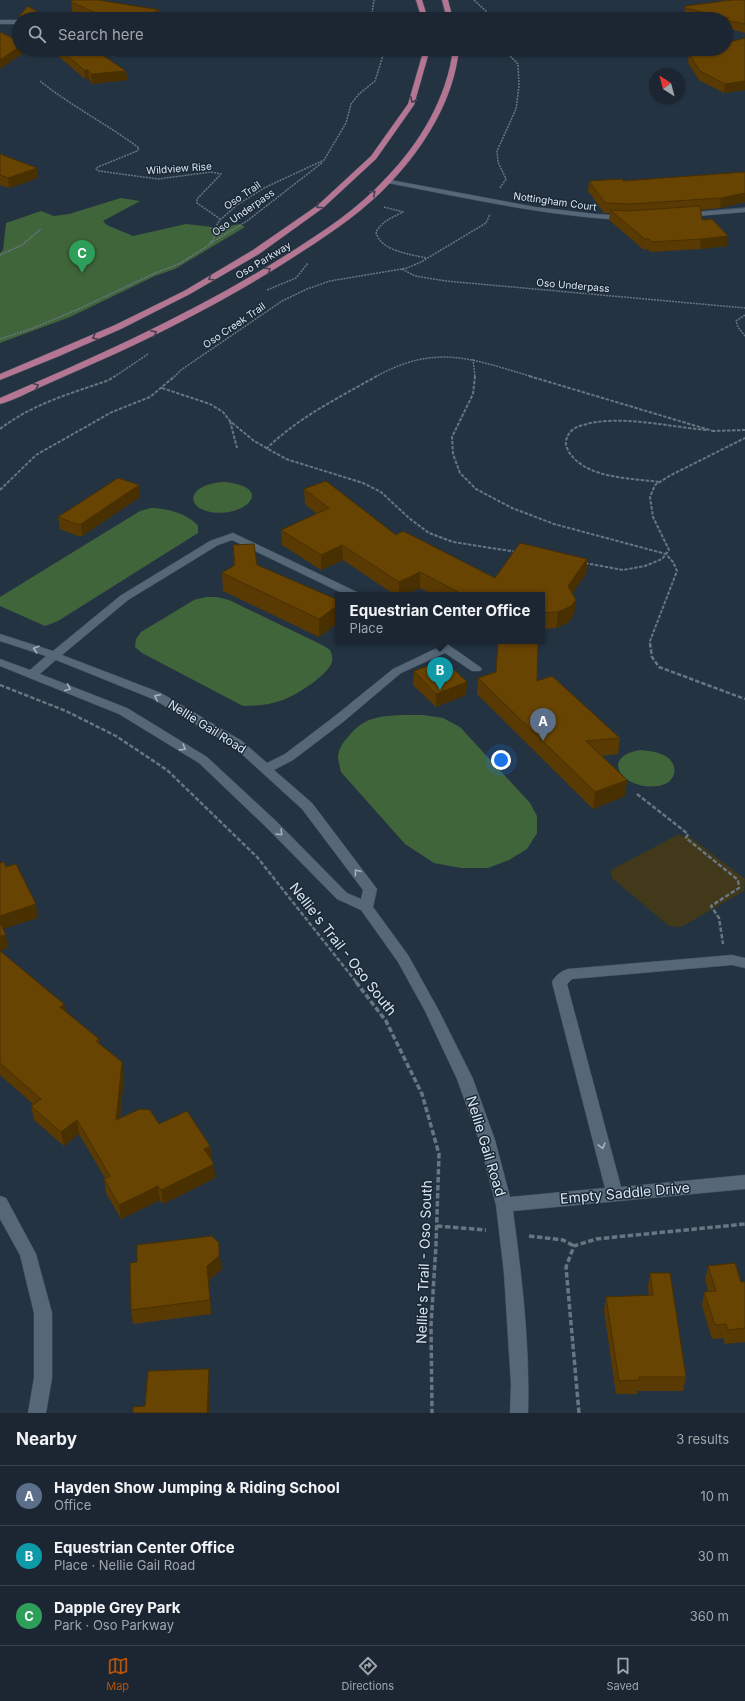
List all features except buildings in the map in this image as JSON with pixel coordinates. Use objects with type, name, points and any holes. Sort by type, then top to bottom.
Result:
[{"type":"main road","points":[[419,0],[423,12]]},
{"type":"main road","points":[[445,0],[448,12]]},
{"type":"main road","name":"Oso Parkway","points":[[0,377],[97,336],[158,307],[256,252],[298,223],[350,182],[391,138],[404,120],[418,90],[424,73],[427,56]]},
{"type":"main road","name":"Oso Parkway","points":[[0,401],[115,352],[212,303],[308,245],[342,220],[388,181],[416,145],[442,102],[455,65],[456,56]]},
{"type":"street","points":[[0,22],[12,22]]},
{"type":"street","name":"Nottingham Court","points":[[388,181],[523,208],[602,217],[636,217]]},
{"type":"street","points":[[679,215],[745,210]]},
{"type":"street","points":[[32,674],[53,655],[124,598],[214,543],[233,536],[349,592]]},
{"type":"street","name":"Nellie Gail Road","points":[[0,638],[53,655],[157,696],[238,744],[307,806],[370,889],[366,906],[403,959],[432,1011],[465,1079],[487,1140],[504,1205],[513,1273],[520,1384],[519,1413]]},
{"type":"street","points":[[440,644],[476,669]]},
{"type":"street","points":[[266,769],[289,757],[339,719],[397,671],[446,648]]},
{"type":"street","points":[[0,662],[123,711],[202,760],[271,824],[342,896],[366,906]]},
{"type":"street","points":[[615,1194],[559,982],[568,974],[732,960],[745,963]]},
{"type":"street","name":"Empty Saddle Drive","points":[[504,1205],[745,1182]]},
{"type":"street","points":[[0,1203],[28,1254],[43,1313],[43,1378],[37,1413]]},
{"type":"path","points":[[372,12],[374,0]]},
{"type":"path","points":[[474,0],[487,12]]},
{"type":"path","points":[[324,160],[346,122],[351,104],[359,94],[375,81],[384,56]]},
{"type":"path","points":[[500,188],[506,179],[497,155],[505,131],[512,122],[520,81],[518,64],[510,56]]},
{"type":"path","name":"Wildview Rise","points":[[40,81],[79,108],[107,124],[139,148],[133,153],[98,167],[96,169],[99,171],[158,179],[211,172],[221,174],[197,199],[197,203],[220,220]]},
{"type":"path","name":"Oso Underpass","points":[[209,245],[247,221],[285,190],[313,171],[324,160]]},
{"type":"path","name":"Oso Trail","points":[[209,245],[214,238],[214,229],[220,220],[237,205],[264,188],[324,160]]},
{"type":"path","name":"Oso Underpass","points":[[285,190],[291,191]]},
{"type":"path","points":[[384,207],[403,212],[381,223],[377,229],[376,236],[380,241],[401,253],[427,258]]},
{"type":"path","name":"Oso Creek Trail","points":[[0,490],[36,455],[112,412],[150,397],[181,370],[282,301],[307,289],[330,281],[401,269],[427,258],[486,223],[490,217],[490,209]]},
{"type":"path","points":[[0,255],[16,249],[26,243],[41,229]]},
{"type":"path","points":[[0,339],[31,329],[81,308],[155,272],[179,264],[209,245]]},
{"type":"path","name":"Oso Underpass","points":[[401,269],[415,276],[446,281],[745,308]]},
{"type":"path","points":[[745,315],[736,321],[738,327],[745,336]]},
{"type":"path","points":[[266,448],[279,435],[323,404],[408,361],[431,357],[473,359],[712,431]]},
{"type":"path","points":[[473,359],[475,381],[473,394],[452,437],[453,454],[460,473],[476,489],[512,508],[554,524],[666,554],[673,562],[677,571],[650,641],[652,657],[659,667],[745,699]]},
{"type":"path","points":[[162,388],[210,404],[223,412],[230,421],[266,448],[286,459],[363,483],[381,492],[409,518],[429,533],[453,542],[519,552]]},
{"type":"path","points":[[230,421],[237,448]]},
{"type":"path","points":[[659,482],[602,473],[585,467],[571,455],[566,444],[568,433],[573,427],[587,423],[613,422],[712,431],[745,430]]},
{"type":"path","points":[[579,562],[623,570],[645,566],[662,559],[669,550],[653,517],[650,497],[655,485],[670,475],[745,438]]},
{"type":"path","name":"Nellie's Trail - Oso South","points":[[0,685],[66,711],[116,736],[167,770],[257,857],[386,1021],[422,1094],[439,1154],[437,1226],[431,1325],[432,1413]]},
{"type":"path","points":[[637,794],[688,834],[686,838],[738,880],[739,888],[711,906],[718,914],[720,936]]},
{"type":"path","points":[[563,1240],[574,1246],[596,1239],[745,1224]]},
{"type":"path","points":[[437,1226],[476,1229]]},
{"type":"path","points":[[574,1246],[566,1267],[579,1413]]},
{"type":"green space","points":[[121,198],[140,201],[103,221],[107,225],[133,236],[186,224],[220,228],[240,224],[245,227],[175,269],[155,276],[70,317],[0,343],[0,253],[3,250],[6,223],[41,211],[54,216],[69,214]]},
{"type":"green space","points":[[225,482],[241,485],[250,490],[252,496],[249,502],[242,508],[231,512],[219,513],[206,511],[196,505],[193,498],[197,491],[207,485]]},
{"type":"green space","points":[[151,508],[177,512],[189,518],[198,526],[198,533],[58,621],[45,626],[0,606],[0,597],[140,511]]},
{"type":"green space","points":[[206,597],[217,597],[229,600],[324,646],[330,650],[332,656],[332,662],[329,668],[309,685],[286,699],[271,703],[243,706],[142,653],[135,647],[136,639],[141,632],[194,600]]},
{"type":"green space","points":[[423,715],[443,718],[460,727],[530,803],[537,816],[537,833],[527,849],[509,860],[488,868],[461,868],[434,863],[405,844],[341,772],[338,756],[344,741],[360,725],[379,717]]},
{"type":"green space","points":[[640,750],[661,754],[671,761],[674,773],[673,777],[667,783],[649,786],[638,784],[628,780],[621,774],[618,767],[620,760],[627,754]]},
{"type":"sand","points":[[677,835],[690,837],[745,879],[744,891],[681,927],[669,926],[612,878],[611,870]]},
{"type":"place","name":"Dapple Grey Park","points":[[82,273]]},
{"type":"place","name":"Equestrian Center Office","points":[[440,690]]},
{"type":"place","name":"Hayden Show Jumping & Riding School","points":[[543,741]]}]
